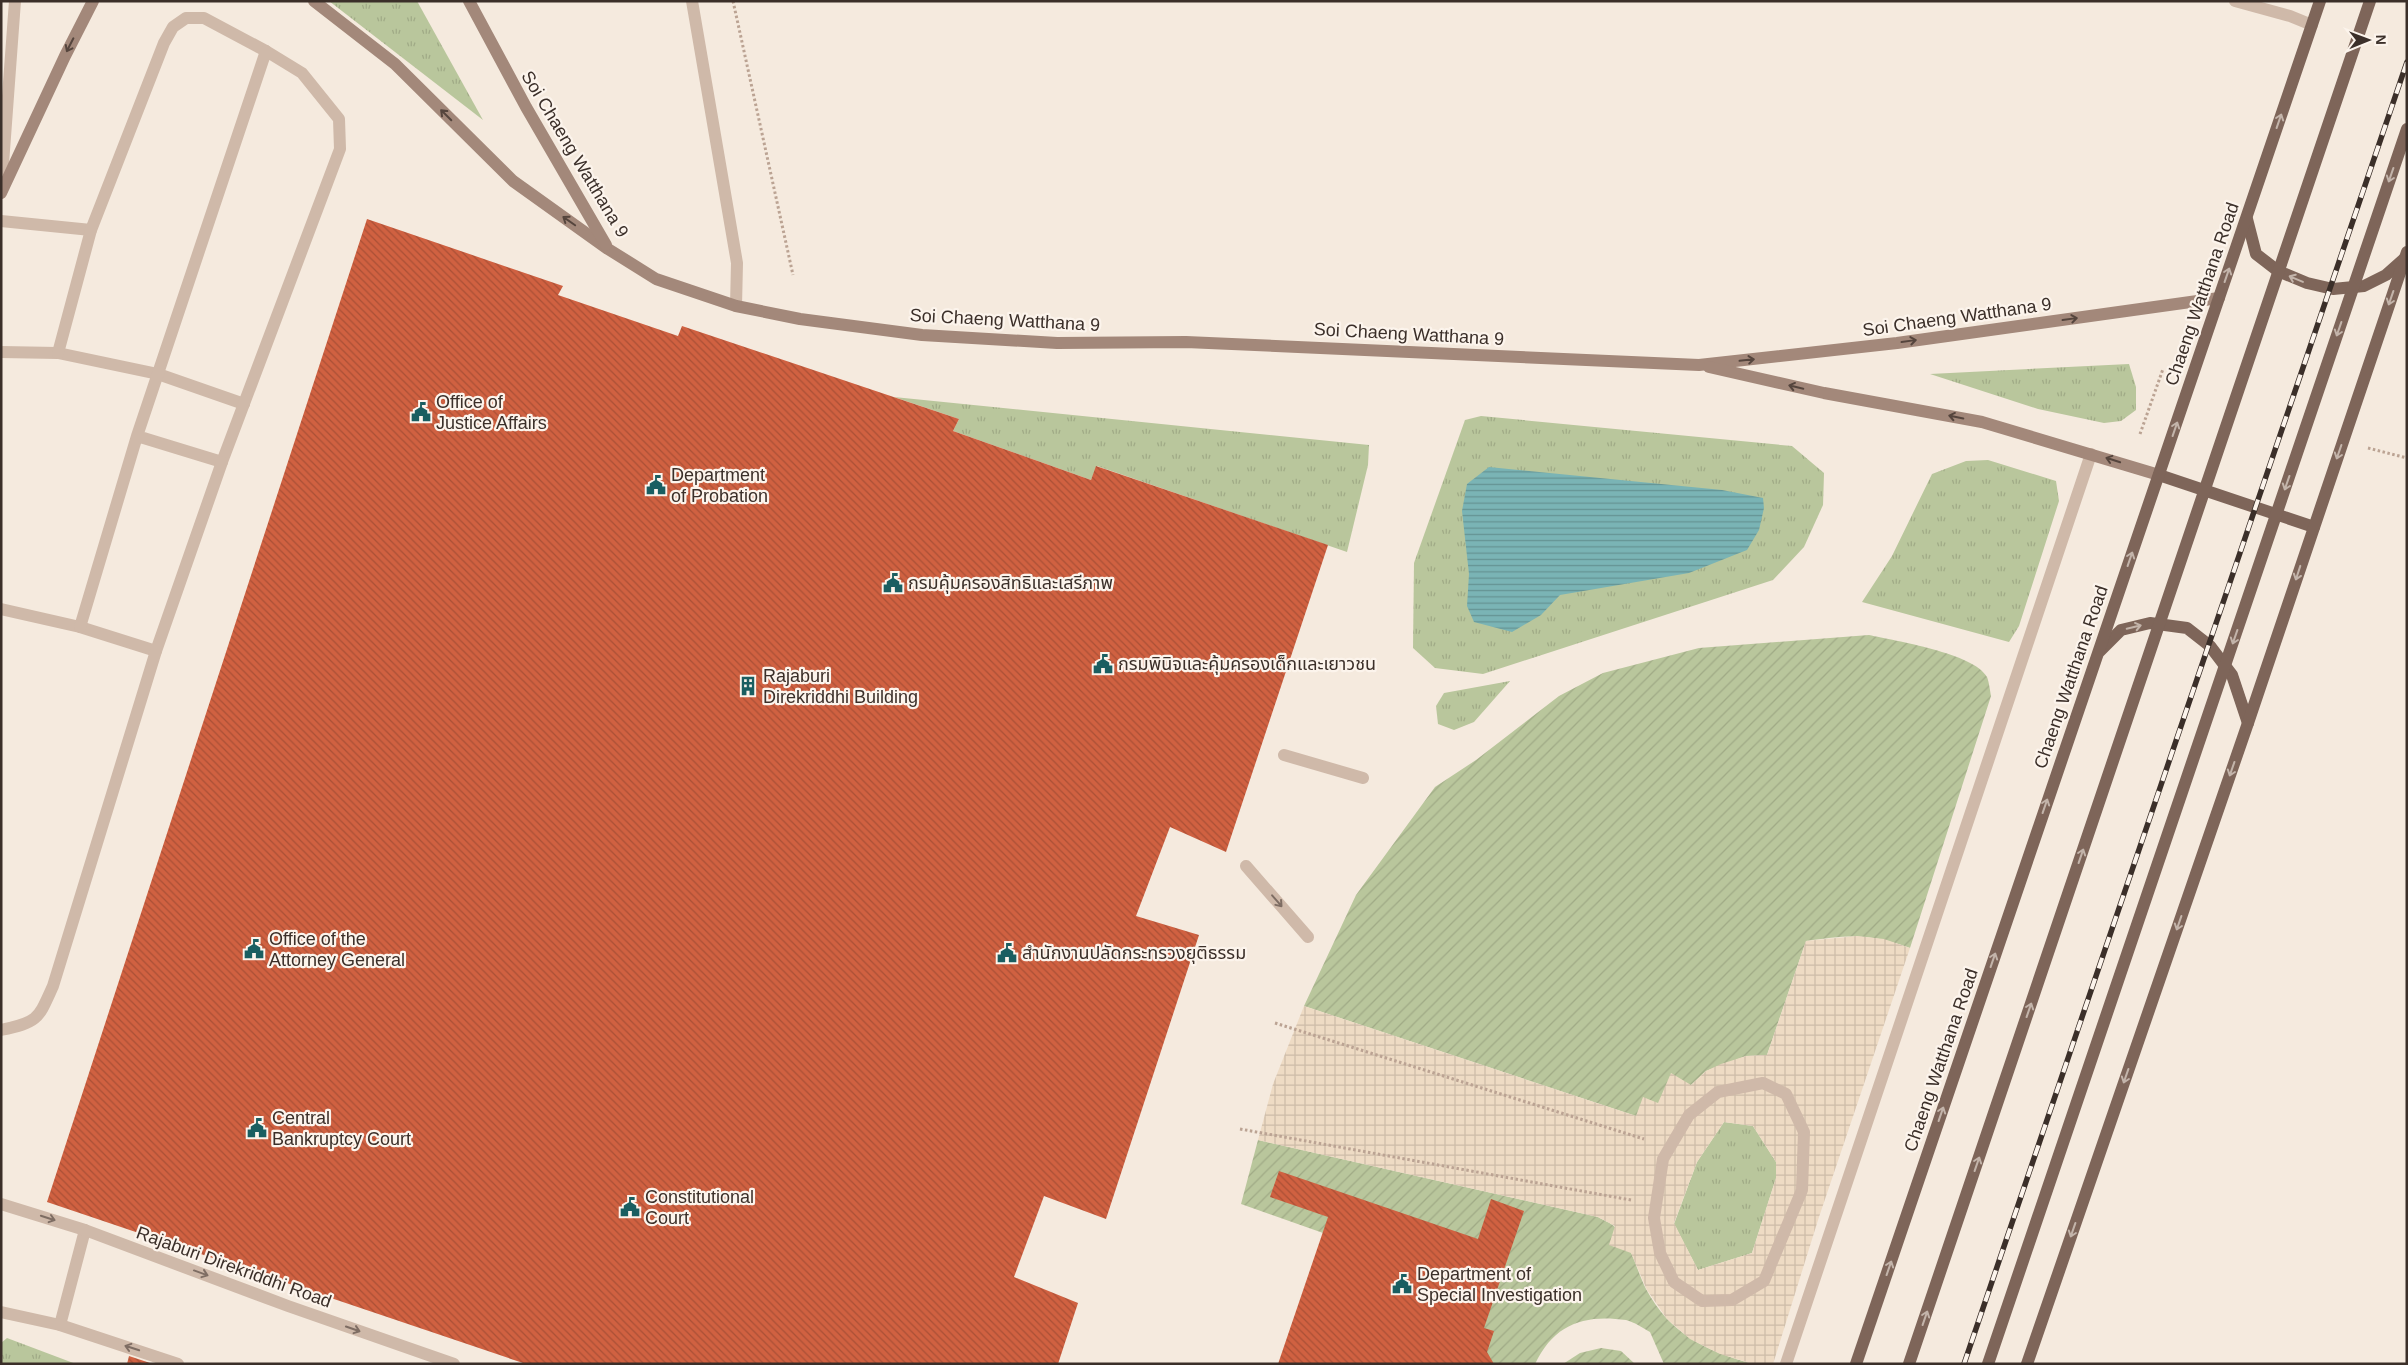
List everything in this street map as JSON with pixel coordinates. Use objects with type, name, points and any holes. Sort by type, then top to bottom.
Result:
[{"type":"main road","name":"Chaeng Watthana Road","points":[[1856,1364],[2320,1]]},
{"type":"main road","points":[[1909,1364],[2370,1]]},
{"type":"main road","points":[[1988,1364],[2407,129]]},
{"type":"main road","points":[[2247,218],[2256,254],[2278,271],[2307,283],[2333,289],[2364,286],[2386,275],[2406,255]]},
{"type":"main road","points":[[2027,1364],[2248,723],[2406,255]]},
{"type":"main road","points":[[2159,475],[2314,527]]},
{"type":"main road","points":[[2096,655],[2121,630],[2150,623],[2187,628],[2210,646],[2232,675],[2248,723]]},
{"type":"street","points":[[1,193],[15,1]]},
{"type":"street","points":[[1,193],[64,56],[93,1]]},
{"type":"street","points":[[314,1],[395,64],[512,181],[608,249]]},
{"type":"street","name":"Soi Chaeng Watthana 9","points":[[470,1],[526,107],[608,249],[656,279],[736,306],[800,319],[931,336],[1057,343],[1186,342],[1699,365],[1897,343],[2219,298]]},
{"type":"street","points":[[692,1],[736,263],[736,306]]},
{"type":"street","points":[[2235,1],[2290,16],[2312,25]]},
{"type":"street","points":[[1,1030],[21,1026],[39,1017],[53,986],[156,651],[222,462],[340,148],[339,118],[302,73],[266,51],[204,18],[186,18],[172,27],[164,43],[91,230],[58,353]]},
{"type":"street","points":[[80,627],[137,436],[266,51]]},
{"type":"street","points":[[1,221],[91,230]]},
{"type":"street","points":[[1,352],[58,353],[158,374],[244,404]]},
{"type":"street","name":"Soi Chaeng Watthana 9","points":[[1699,365],[1824,393],[1982,422],[2159,475]]},
{"type":"street","points":[[137,436],[222,462]]},
{"type":"street","points":[[1786,1364],[2091,454]]},
{"type":"street","points":[[1,609],[80,627],[156,651]]},
{"type":"street","points":[[1284,755],[1362,778]]},
{"type":"street","points":[[1246,866],[1308,936]]},
{"type":"street","points":[[1763,1083],[1786,1094],[1804,1132],[1802,1190],[1764,1281],[1732,1300],[1702,1301],[1674,1282],[1660,1253],[1654,1218],[1656,1204],[1663,1159],[1689,1115],[1718,1092],[1763,1083]]},
{"type":"street","name":"Rajaburi Direkriddhi Road","points":[[1,1204],[85,1230],[288,1306],[454,1364]]},
{"type":"street","points":[[60,1325],[85,1230]]},
{"type":"street","points":[[1,1312],[60,1325],[178,1364]]},
{"type":"path","points":[[732,1],[793,275]]},
{"type":"path","points":[[2140,434],[2163,369]]},
{"type":"path","points":[[2343,442],[2407,458]]},
{"type":"path","points":[[1275,1023],[1670,1147]]},
{"type":"path","points":[[1240,1129],[1656,1204]]},
{"type":"green space","points":[[329,1],[417,1],[483,120]]},
{"type":"green space","points":[[2129,364],[2136,387],[2136,410],[2121,421],[2104,423],[2038,409],[1930,374]]},
{"type":"green space","points":[[894,397],[1369,445],[1368,465],[1347,552],[1097,466],[1091,480],[953,431],[959,419]]},
{"type":"green space","points":[[1481,416],[1792,446],[1824,473],[1823,505],[1804,547],[1773,580],[1483,674],[1435,668],[1413,648],[1414,563],[1465,420]]},
{"type":"green space","points":[[1988,460],[2056,481],[2059,501],[2019,626],[2009,642],[1862,602],[1892,556],[1932,474],[1966,461]]},
{"type":"green space","points":[[1869,635],[1933,649],[1967,661],[1987,677],[1991,696],[1910,948],[1883,940],[1859,937],[1834,937],[1806,941],[1767,1055],[1746,1056],[1706,1071],[1691,1085],[1636,1116],[1304,1006],[1356,895],[1435,787],[1476,760],[1559,696],[1603,673],[1699,648]]},
{"type":"green space","points":[[1510,681],[1474,722],[1454,730],[1438,724],[1436,706],[1444,693]]},
{"type":"green space","points":[[1724,1122],[1753,1126],[1776,1162],[1776,1178],[1752,1253],[1698,1270],[1674,1224],[1697,1162]]},
{"type":"green space","points":[[1258,1140],[1598,1217],[1621,1233],[1646,1289],[1666,1318],[1678,1329],[1705,1346],[1753,1364],[1664,1364],[1650,1332],[1626,1320],[1597,1319],[1572,1325],[1561,1331],[1551,1339],[1535,1364],[1455,1364],[1476,1287],[1241,1204]]},
{"type":"green space","points":[[7,1338],[76,1364],[1,1364],[1,1343]]},
{"type":"green space","points":[[1601,1348],[1621,1351],[1635,1364],[1563,1364],[1580,1353]]},
{"type":"shaded area","points":[[1857,936],[1884,939],[1910,948],[1819,1217],[1773,1364],[1753,1364],[1720,1354],[1690,1339],[1667,1319],[1647,1290],[1631,1253],[1609,1245],[1615,1226],[1598,1217],[1258,1140],[1273,1084],[1304,1006],[1636,1116],[1643,1097],[1658,1103],[1671,1073],[1691,1085],[1706,1071],[1721,1064],[1746,1056],[1767,1055],[1806,941]],"holes":[[[1724,1122],[1753,1126],[1776,1162],[1776,1178],[1752,1253],[1698,1270],[1674,1223],[1697,1162]]]},
{"type":"water","points":[[1489,467],[1722,490],[1763,498],[1764,508],[1759,530],[1747,550],[1689,573],[1560,595],[1541,615],[1512,632],[1474,622],[1467,606],[1469,574],[1462,511],[1467,484]]},
{"type":"building","name":"Rajaburi Direkriddhi Building","points":[[367,219],[563,286],[558,295],[678,336],[682,326],[959,419],[953,431],[1091,480],[1096,466],[1328,545],[1226,852],[1170,827],[1136,916],[1199,935],[1106,1219],[1044,1196],[1014,1277],[1078,1303],[1058,1364],[526,1364],[47,1202]]},
{"type":"building","name":"Department of Special Investigation","points":[[1279,1171],[1478,1239],[1491,1199],[1524,1211],[1484,1328],[1494,1331],[1487,1352],[1494,1364],[1278,1364],[1328,1217],[1270,1197]]},
{"type":"building","points":[[129,1356],[150,1363],[150,1364],[127,1364]]},
{"type":"railway","points":[[1964,1364],[2407,62]]},
{"type":"place","name":"Office of Justice Affairs","points":[[421,412]]},
{"type":"place","name":"Department of Probation","points":[[656,485]]},
{"type":"place","name":"กรมคุ้มครองสิทธิและเสรีภาพ","points":[[893,583]]},
{"type":"place","name":"กรมพินิจและคุ้มครองเด็กและเยาวชน","points":[[1103,664]]},
{"type":"place","name":"Rajaburi Direkriddhi Building","points":[[748,686]]},
{"type":"place","name":"Office of the Attorney General","points":[[254,949]]},
{"type":"place","name":"สำนักงานปลัดกระทรวงยุติธรรม","points":[[1007,953]]},
{"type":"place","name":"Central Bankruptcy Court","points":[[257,1128]]},
{"type":"place","name":"Constitutional Court","points":[[630,1207]]},
{"type":"place","name":"Department of Special Investigation","points":[[1402,1284]]}]
